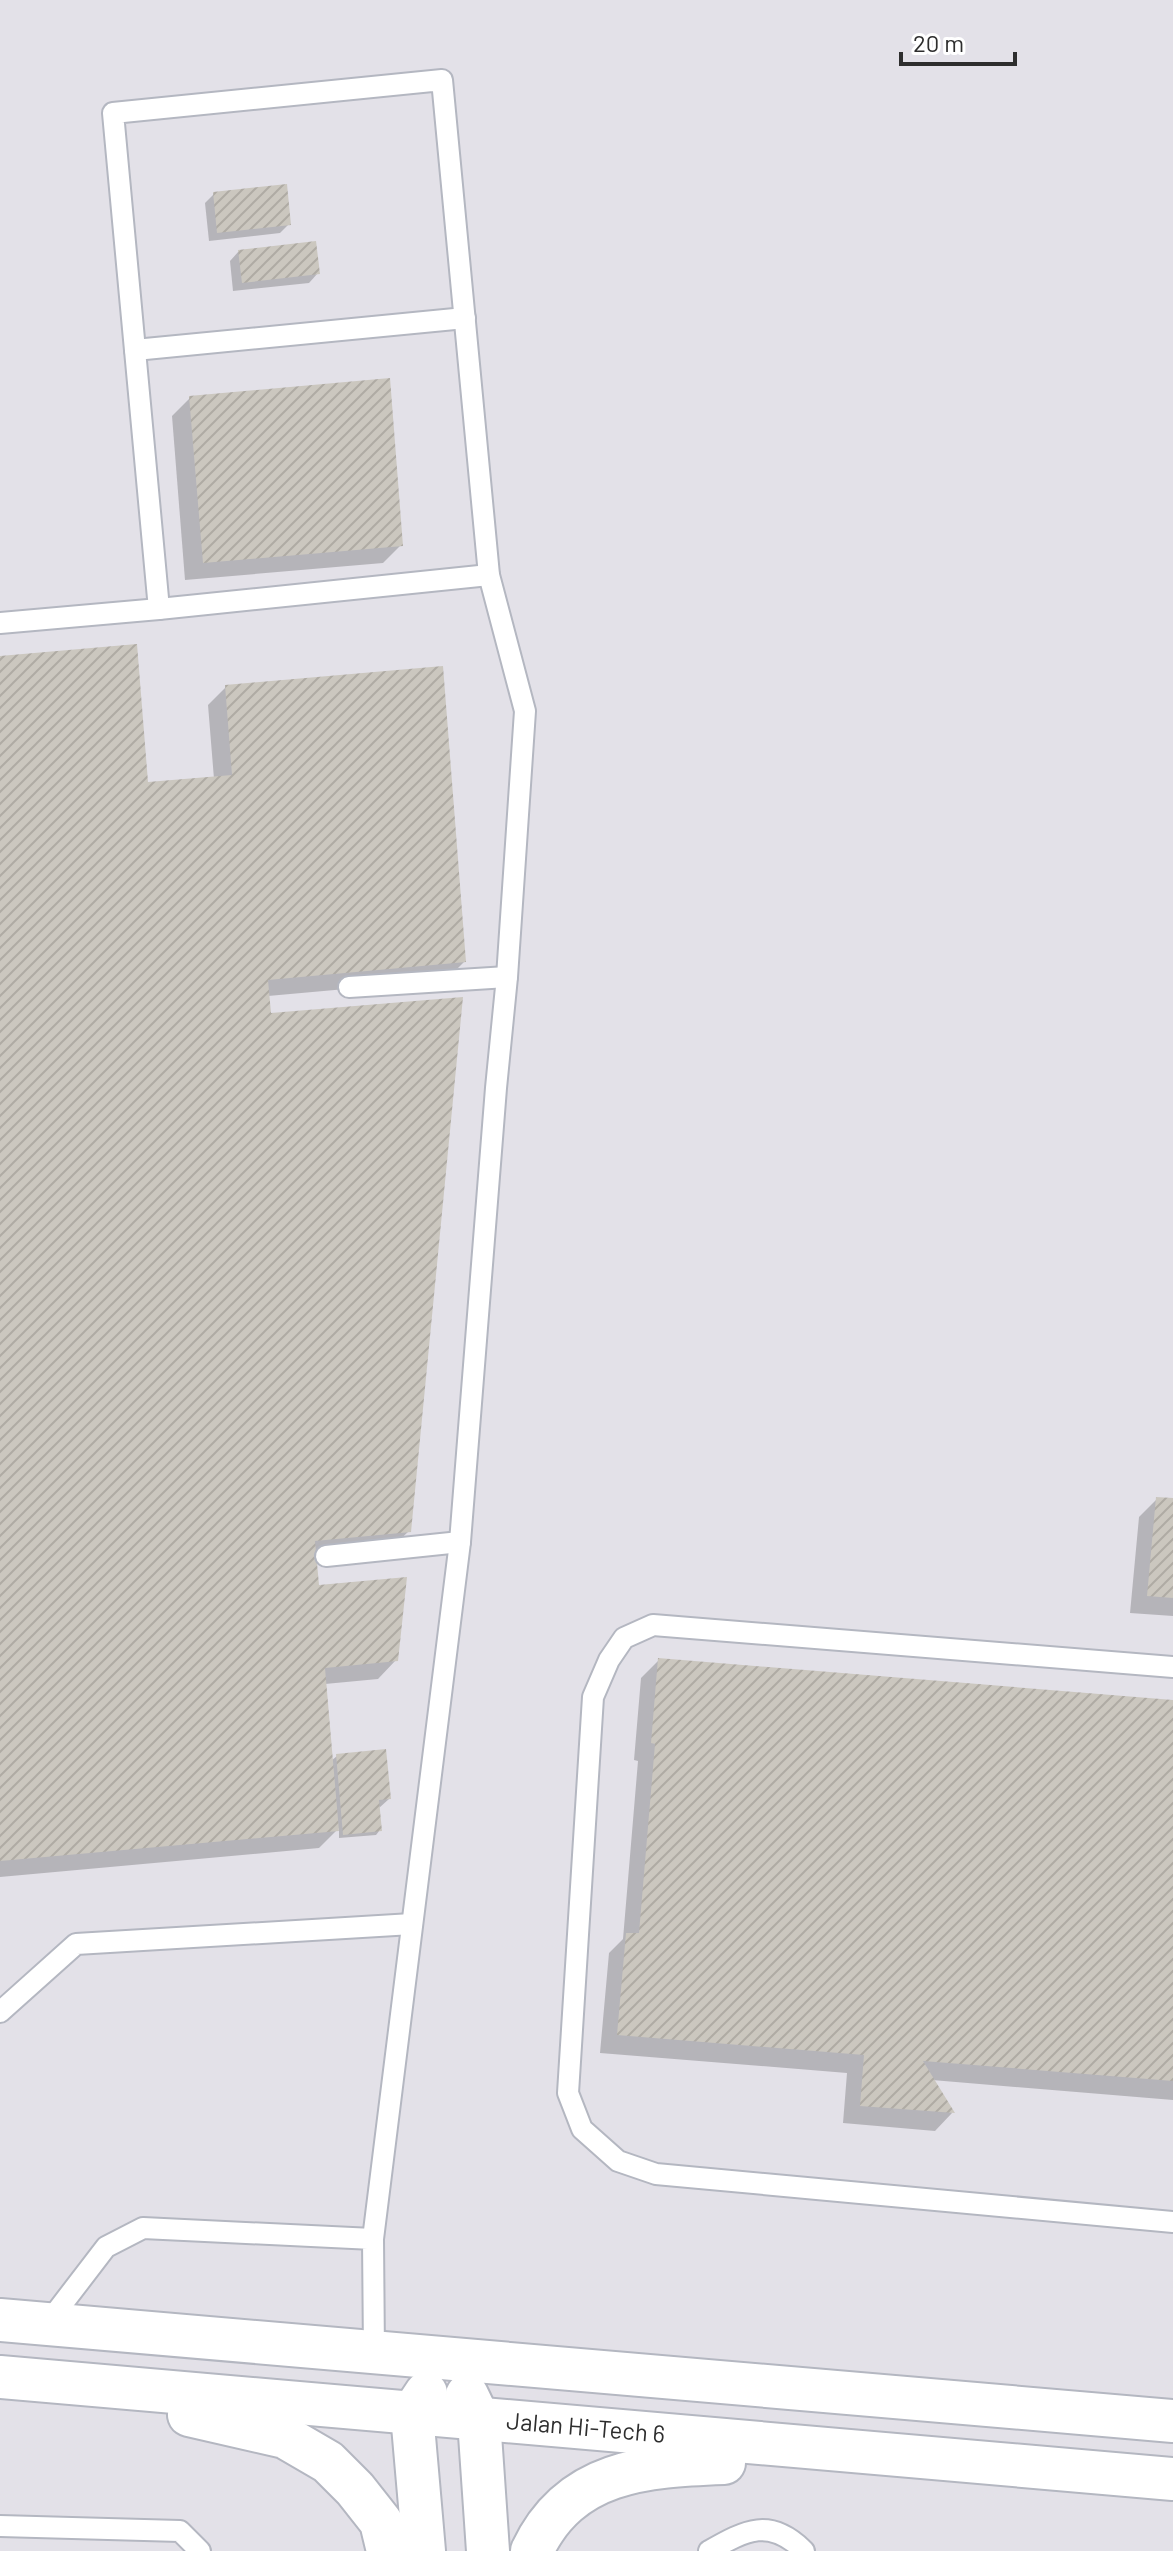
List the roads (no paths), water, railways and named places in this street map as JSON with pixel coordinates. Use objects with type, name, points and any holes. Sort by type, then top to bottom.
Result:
[{"type":"street","points":[[0,2320],[1173,2421]]},
{"type":"street","points":[[424,2551],[412,2414],[449,2358]]},
{"type":"street","points":[[449,2358],[479,2420],[488,2551]]},
{"type":"street","points":[[16,2377],[285,2437],[328,2462],[355,2489],[381,2522],[388,2551]]},
{"type":"street","name":"Jalan Hi-Tech 6","points":[[16,2377],[1173,2479]]},
{"type":"street","points":[[532,2551],[540,2535],[569,2501],[608,2478],[660,2466],[889,2455]]},
{"type":"lane","points":[[159,609],[113,113],[442,80],[489,575],[525,711],[507,977],[460,1542],[373,2239],[374,2354]]},
{"type":"lane","points":[[135,350],[465,318]]},
{"type":"lane","points":[[0,623],[489,575]]},
{"type":"lane","points":[[349,987],[507,977]]},
{"type":"lane","points":[[326,1556],[460,1542]]},
{"type":"lane","points":[[1173,1667],[653,1625],[624,1638],[609,1660],[593,1697],[568,2093],[582,2129],[618,2161],[656,2174],[1173,2222]]},
{"type":"lane","points":[[0,2012],[76,1944],[412,1924]]},
{"type":"lane","points":[[47,2324],[106,2247],[143,2228],[373,2239]]},
{"type":"lane","points":[[0,2526],[180,2531],[200,2551]]},
{"type":"lane","points":[[709,2551],[741,2533],[769,2529],[791,2538],[804,2551]]}]
